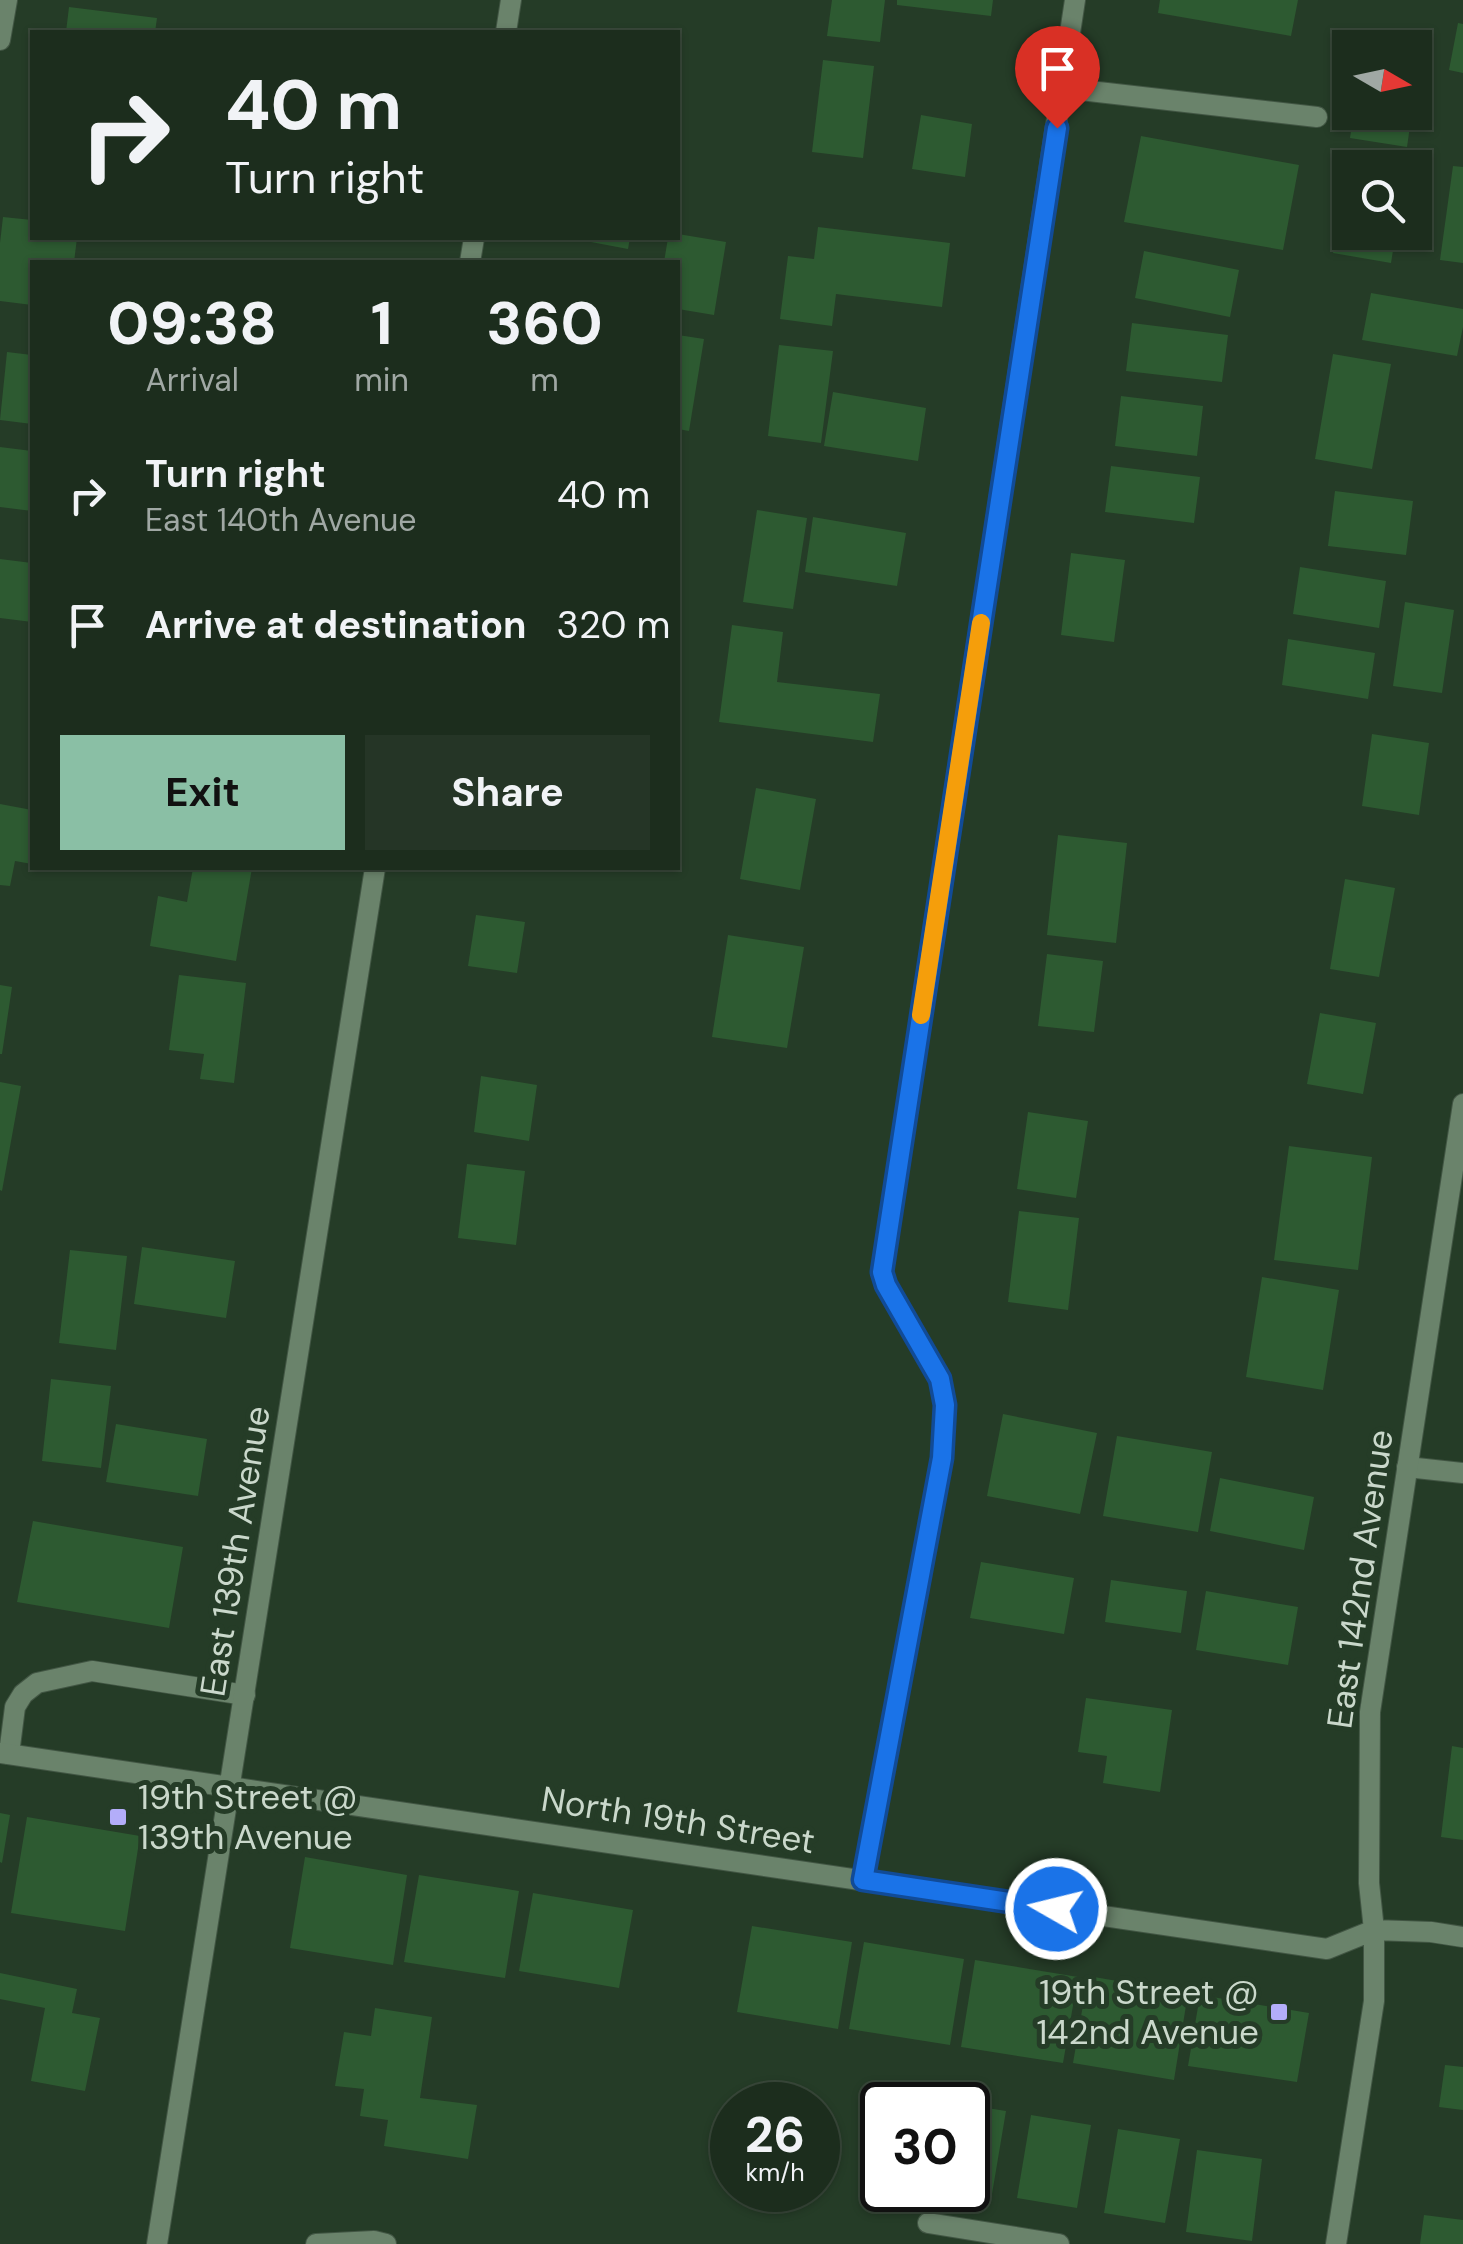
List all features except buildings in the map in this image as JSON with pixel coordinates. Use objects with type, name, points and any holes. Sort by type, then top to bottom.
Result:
[{"type":"street","points":[[0,40],[6,0]]},
{"type":"street","points":[[506,30],[511,0]]},
{"type":"street","points":[[863,1880],[942,1458],[945,1405],[940,1379],[882,1272],[1075,0]]},
{"type":"street","points":[[1063,88],[1318,117]]},
{"type":"street","name":"East 139th Avenue","points":[[157,2244],[375,870]]},
{"type":"street","name":"East 142nd Avenue","points":[[1336,2244],[1374,2001],[1374,1930],[1369,1883],[1370,1712],[1463,1104]]},
{"type":"street","points":[[1407,1467],[1463,1474]]},
{"type":"street","points":[[4,1753],[15,1708],[22,1694],[37,1683],[92,1671],[245,1696]]},
{"type":"street","name":"North 19th Street","points":[[4,1753],[1326,1949],[1374,1930],[1463,1936]]},
{"type":"street","points":[[928,2223],[1059,2244]]},
{"type":"street","points":[[316,2244],[386,2244]]},
{"type":"slow traffic","points":[[921,1015],[981,623]]},
{"type":"place","name":"19th Street @ 139th Avenue","points":[[118,1817]]},
{"type":"place","name":"19th Street @ 142nd Avenue","points":[[1279,2012]]},
{"type":"route","points":[[1056,1909],[863,1880],[942,1458],[945,1405],[940,1379],[882,1272],[1057,128]]}]
